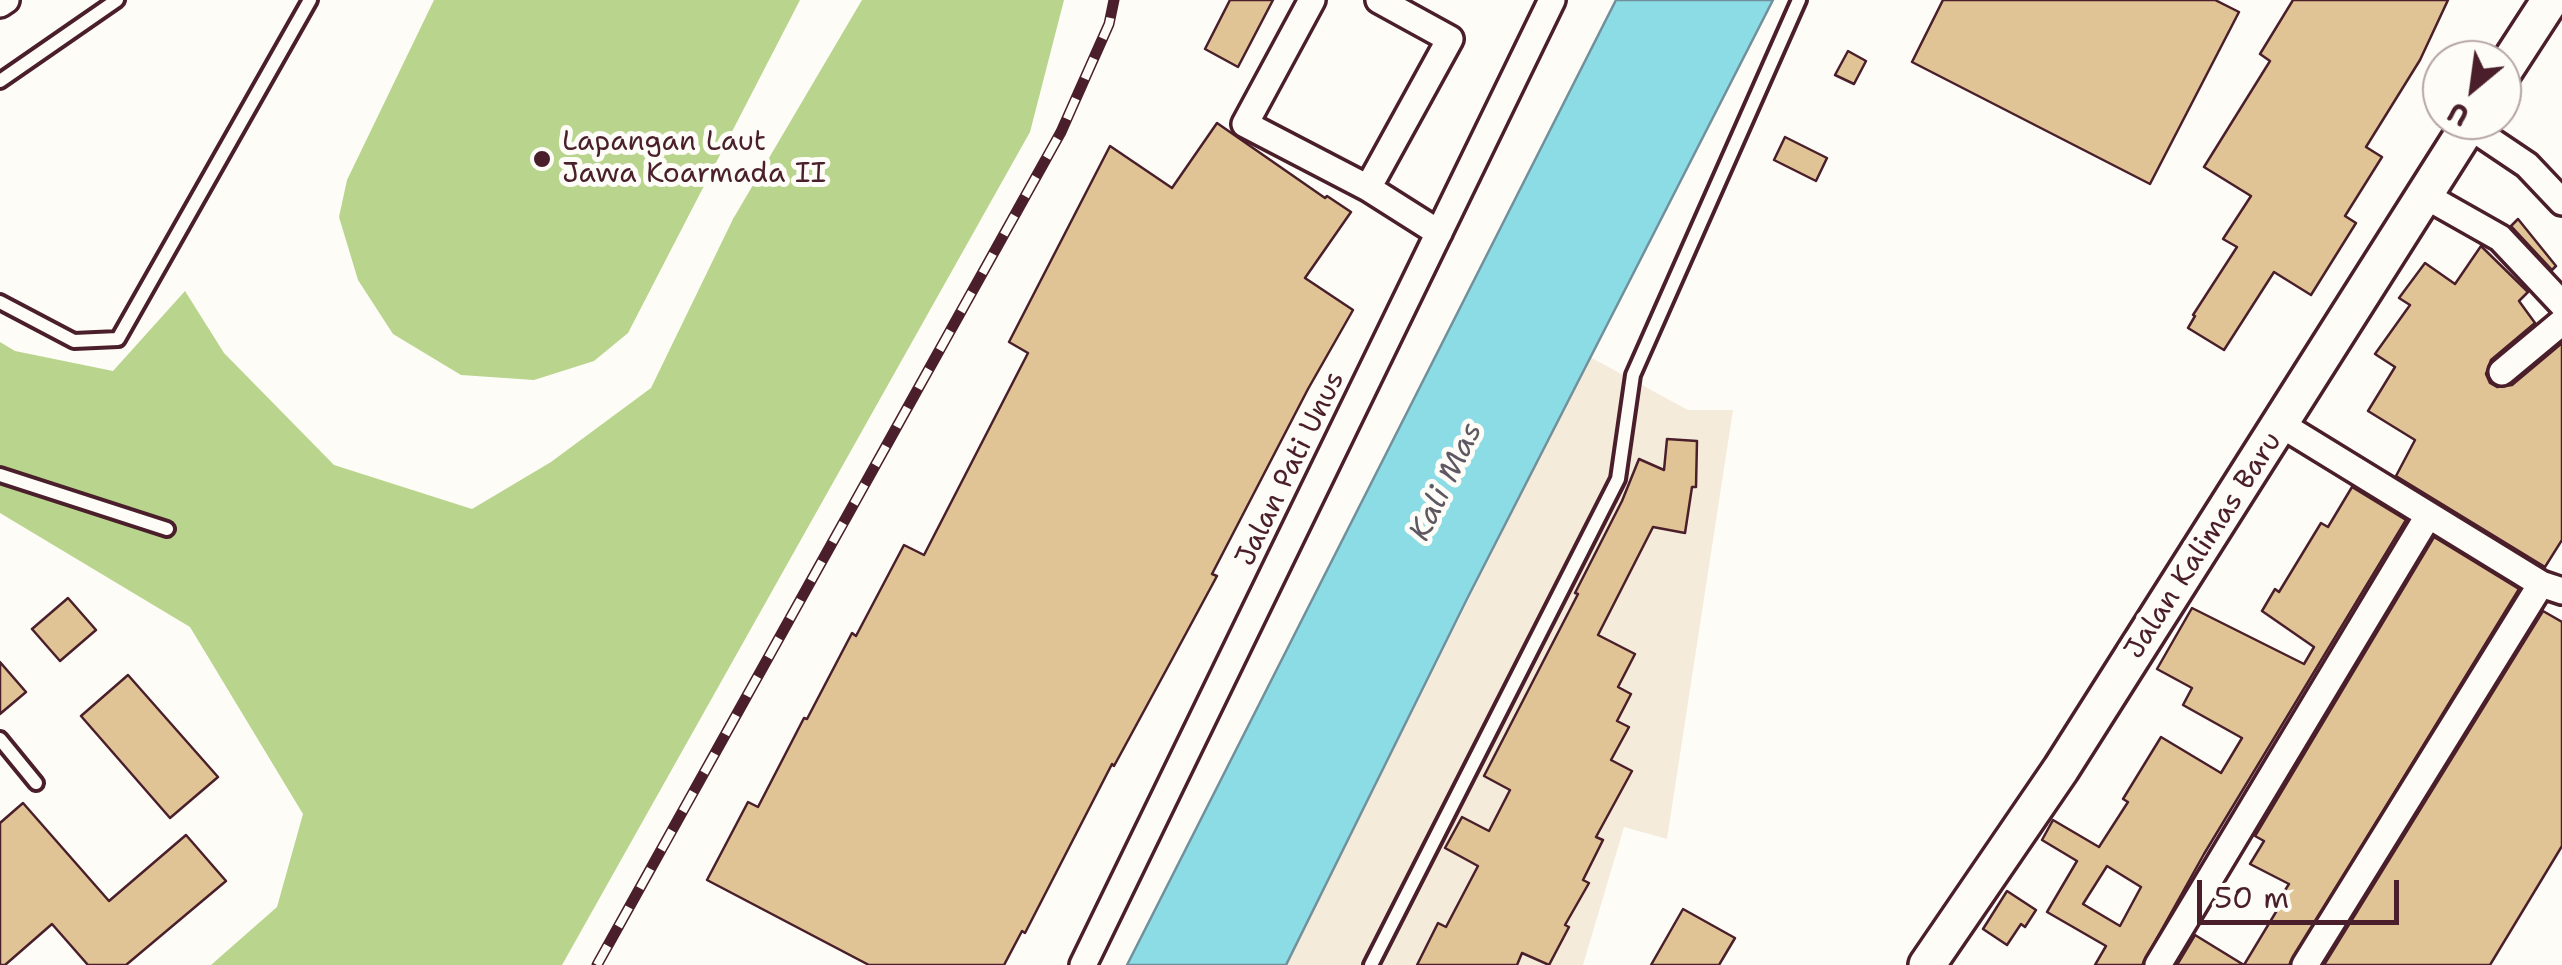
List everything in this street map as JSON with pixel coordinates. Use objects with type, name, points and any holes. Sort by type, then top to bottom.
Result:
[{"type":"street","points":[[1312,0],[1246,124],[1368,188],[1439,232]]},
{"type":"street","points":[[1368,188],[1450,39],[1380,0]]},
{"type":"street","name":"Jalan Pati Unus","points":[[1082,965],[1552,0]]},
{"type":"street","points":[[2522,43],[2550,0]]},
{"type":"street","name":"Jalan Kalimas Baru","points":[[1927,965],[2062,770],[2460,140]]},
{"type":"street","points":[[2494,140],[2527,165],[2562,202]]},
{"type":"street","points":[[2424,195],[2508,244],[2562,304]]},
{"type":"street","points":[[2502,372],[2562,322]]},
{"type":"street","points":[[2282,425],[2552,587],[2305,965]]},
{"type":"street","points":[[2158,965],[2428,516]]},
{"type":"lane","points":[[0,80],[117,0]]},
{"type":"lane","points":[[0,302],[74,341],[118,338],[310,0]]},
{"type":"lane","points":[[1372,965],[1618,479],[1633,375],[1799,0]]},
{"type":"lane","points":[[0,475],[167,528]]},
{"type":"lane","points":[[0,739],[36,783]]},
{"type":"shaded area","points":[[1590,357],[1688,410],[1733,410],[1667,839],[1624,827],[1583,965],[1286,965]]},
{"type":"green space","name":"Lapangan Laut Jawa Koarmada II","points":[[434,0],[800,0],[628,333],[594,361],[534,380],[461,375],[393,334],[358,280],[339,217],[347,180]]},
{"type":"green space","points":[[862,0],[1064,0],[1030,132],[562,965],[211,965],[277,907],[303,814],[190,627],[0,513],[0,342],[15,351],[113,371],[185,291],[224,353],[334,465],[472,509],[551,462],[651,388],[733,219]]},
{"type":"water","name":"Kali Mas","points":[[1616,0],[1773,0],[1467,599],[1286,965],[1127,965]]},
{"type":"building","points":[[1230,0],[1273,0],[1238,67],[1205,49]]},
{"type":"building","points":[[1943,0],[2215,0],[2239,12],[2150,184],[1912,62]]},
{"type":"building","points":[[2293,0],[2448,0],[2429,40],[2422,40],[2420,60],[2366,147],[2382,157],[2345,216],[2356,223],[2311,295],[2274,272],[2224,350],[2188,328],[2237,247],[2223,239],[2251,196],[2204,167],[2270,61],[2260,54]]},
{"type":"building","points":[[1848,51],[1866,61],[1854,84],[1835,75]]},
{"type":"building","points":[[1217,123],[1351,212],[1305,278],[1353,310],[1212,574],[1217,576],[1112,764],[1025,933],[1022,931],[1004,965],[869,965],[707,880],[748,802],[758,807],[804,718],[807,719],[852,633],[856,636],[904,545],[924,555],[1028,353],[1009,342],[1110,146],[1172,188]]},
{"type":"building","points":[[1785,137],[1827,158],[1816,181],[1774,160]]},
{"type":"building","points":[[2518,219],[2556,266],[2552,270],[2511,226]]},
{"type":"building","points":[[2481,246],[2528,292],[2519,301],[2535,323],[2491,360],[2486,374],[2490,383],[2497,387],[2512,385],[2562,343],[2562,540],[2545,567],[2396,476],[2415,440],[2368,411],[2395,367],[2375,354],[2410,305],[2399,298],[2425,263],[2455,284]]},
{"type":"building","points":[[1667,439],[1697,441],[1696,487],[1692,487],[1685,533],[1653,527],[1598,635],[1635,654],[1618,687],[1631,694],[1617,721],[1629,727],[1611,760],[1632,771],[1596,837],[1603,840],[1583,880],[1589,883],[1565,925],[1569,927],[1549,965],[1522,953],[1517,965],[1417,965],[1438,923],[1446,927],[1478,866],[1445,848],[1462,817],[1489,831],[1510,790],[1484,776],[1578,594],[1575,593],[1639,459],[1664,470]]},
{"type":"building","points":[[2352,487],[2406,520],[2204,854],[2142,965],[2095,965],[2106,946],[2047,912],[2077,861],[2042,840],[2053,820],[2099,847],[2128,802],[2123,799],[2161,737],[2221,773],[2242,738],[2183,705],[2192,688],[2157,669],[2192,608],[2304,664],[2314,647],[2262,611],[2275,589],[2279,592],[2321,523],[2328,527]],"holes":[[[2107,866],[2141,887],[2120,926],[2083,904]]]},
{"type":"building","points":[[2434,537],[2519,589],[2289,965],[2244,965],[2289,884],[2250,864],[2264,841],[2255,836]]},
{"type":"building","points":[[68,598],[96,630],[60,661],[32,629]]},
{"type":"building","points":[[2543,611],[2562,622],[2562,846],[2490,965],[2324,965]]},
{"type":"building","points":[[0,662],[26,692],[0,714]]},
{"type":"building","points":[[128,675],[218,777],[170,818],[81,716]]},
{"type":"building","points":[[23,803],[109,901],[186,835],[226,881],[126,965],[88,965],[52,924],[5,965],[0,965],[0,823]]},
{"type":"building","points":[[2007,891],[2036,910],[2007,945],[1983,929]]},
{"type":"building","points":[[1683,909],[1735,938],[1719,965],[1651,965]]},
{"type":"building","points":[[2195,935],[2244,965],[2177,965]]},
{"type":"railway","points":[[597,965],[1061,132],[1109,24],[1114,0]]},
{"type":"place","name":"Lapangan Laut Jawa Koarmada II","points":[[542,159]]}]
